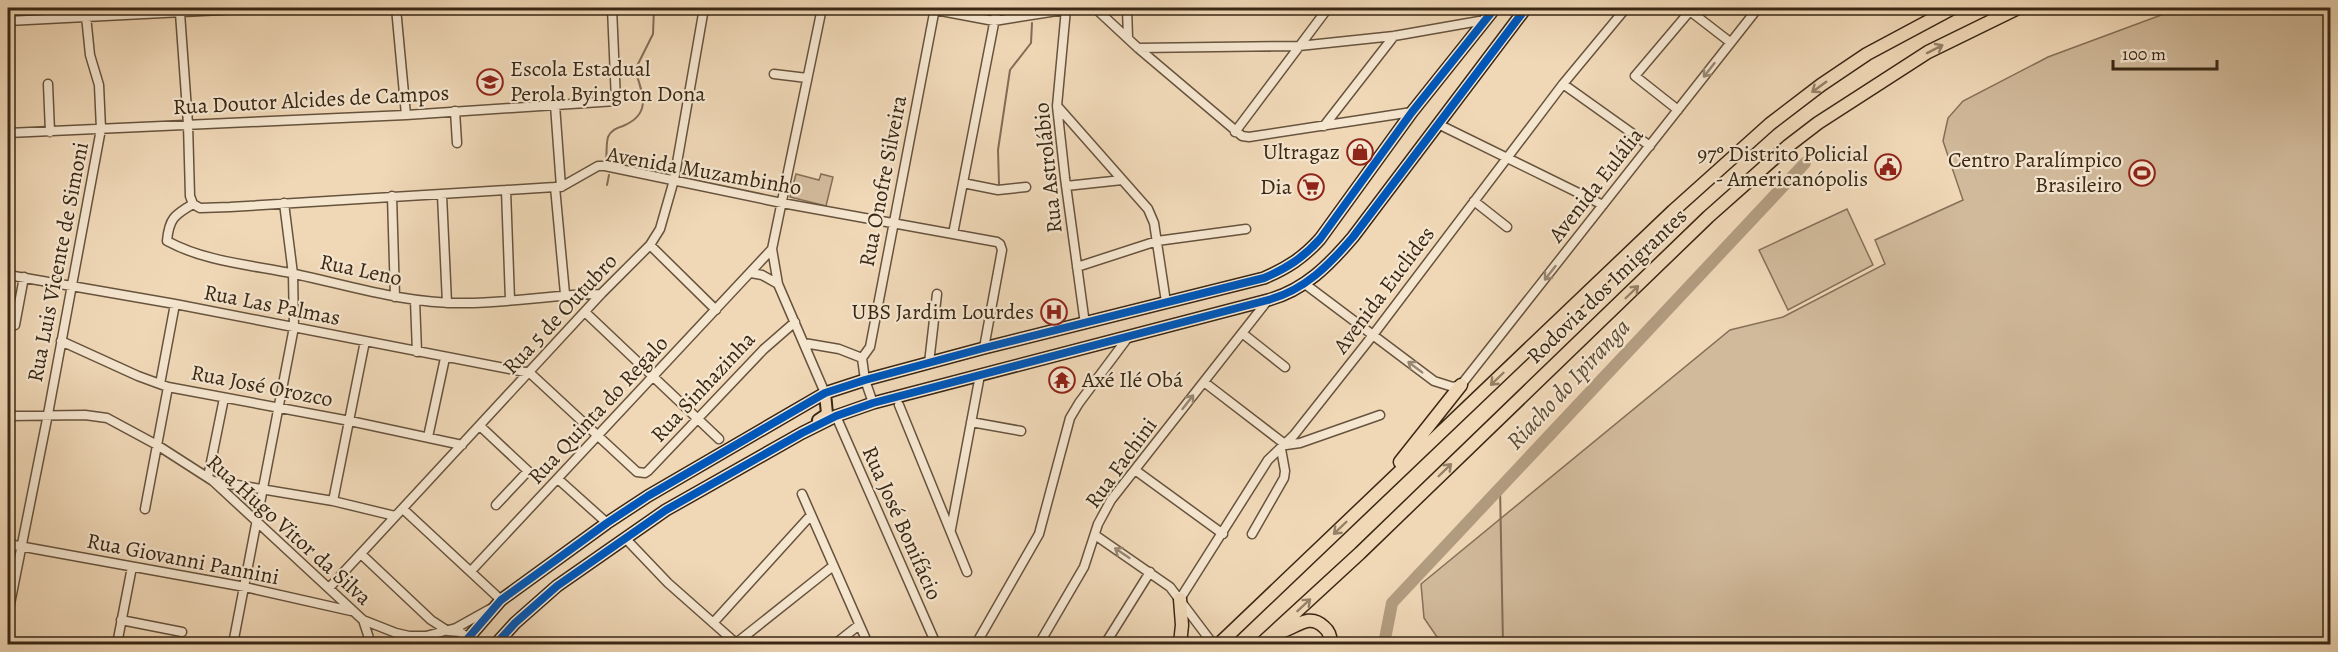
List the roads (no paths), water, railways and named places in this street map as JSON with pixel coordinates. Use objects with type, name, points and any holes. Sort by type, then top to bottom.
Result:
[{"type":"highway","name":"Rodovia dos Imigrantes","points":[[1219,645],[1664,219],[1770,124],[1867,54],[1953,8]]},
{"type":"highway","name":"Rodovia dos Imigrantes","points":[[1261,645],[1708,218],[1780,153],[1818,123],[1928,52],[2018,8]]},
{"type":"highway","points":[[1369,500],[1461,385]]},
{"type":"highway","points":[[1180,599],[1182,626],[1180,645]]},
{"type":"highway","points":[[1274,632],[1283,631],[1304,621],[1312,621],[1325,627],[1331,639],[1331,645]]},
{"type":"main road","points":[[469,642],[501,600],[607,523],[648,496],[825,393],[984,348],[1264,278],[1288,268],[1306,255],[1320,239],[1412,112],[1495,8]]},
{"type":"main road","points":[[496,645],[515,623],[557,586],[666,510],[836,416],[873,403],[1268,300],[1305,284],[1336,257],[1353,237],[1526,8]]},
{"type":"main road","points":[[802,433],[808,426],[827,414],[825,393]]},
{"type":"street","points":[[69,17],[78,8]]},
{"type":"street","points":[[8,21],[261,8]]},
{"type":"street","points":[[396,8],[406,114]]},
{"type":"street","name":"Rua Doutor Alcides de Campos","points":[[8,133],[406,114],[616,101],[612,8]]},
{"type":"street","name":"Rua 5 de Outubro","points":[[329,588],[586,313],[601,294],[650,245],[660,229],[674,180],[704,8]]},
{"type":"street","points":[[822,8],[772,249],[778,285],[825,393]]},
{"type":"street","points":[[931,8],[994,21],[1076,8]]},
{"type":"street","name":"Rua Onofre Silveira","points":[[873,403],[865,380],[862,358],[870,347],[931,8]]},
{"type":"street","points":[[953,234],[997,8]]},
{"type":"street","points":[[1095,8],[1235,132],[1249,137],[1412,112]]},
{"type":"street","points":[[1127,8],[1128,38]]},
{"type":"street","points":[[1235,132],[1328,8]]},
{"type":"street","name":"Avenida Euclides","points":[[1180,599],[1268,460],[1284,447],[1373,335],[1563,84],[1626,8]]},
{"type":"street","name":"Avenida Eulália","points":[[1461,385],[1758,8]]},
{"type":"street","name":"Rua Astrolábio","points":[[1066,9],[1057,106],[1085,324]]},
{"type":"street","points":[[1678,110],[1635,76],[1688,9],[1730,42]]},
{"type":"street","points":[[180,13],[188,124],[189,196],[193,204]]},
{"type":"street","name":"Rua Luis Vicente de Simoni","points":[[8,614],[101,129],[99,85],[90,55],[86,16]]},
{"type":"street","points":[[1138,48],[1299,46],[1394,36],[1485,20]]},
{"type":"street","points":[[1324,126],[1394,36]]},
{"type":"street","points":[[774,74],[807,78]]},
{"type":"street","points":[[48,84],[50,132]]},
{"type":"street","points":[[1563,84],[1650,146]]},
{"type":"street","points":[[555,105],[565,294]]},
{"type":"street","points":[[1057,106],[1148,209],[1154,223],[1166,302]]},
{"type":"street","points":[[455,111],[457,143]]},
{"type":"street","points":[[1438,124],[1603,205]]},
{"type":"street","name":"Avenida Muzambinho","points":[[193,204],[200,208],[558,187],[598,166],[782,203],[997,242],[1002,250],[984,348]]},
{"type":"street","points":[[1066,186],[1122,180]]},
{"type":"street","points":[[963,183],[998,190],[1026,187]]},
{"type":"street","points":[[506,190],[510,300]]},
{"type":"street","points":[[442,195],[447,303]]},
{"type":"street","points":[[392,196],[395,297]]},
{"type":"street","points":[[1474,201],[1507,227]]},
{"type":"street","points":[[233,645],[294,327],[292,274],[284,203]]},
{"type":"street","name":"Rua Leno","points":[[193,204],[172,219],[168,226],[167,241],[199,255],[415,300],[447,303],[565,294],[601,294]]},
{"type":"street","points":[[1077,267],[1157,241],[1246,229]]},
{"type":"street","points":[[650,245],[716,310]]},
{"type":"street","name":"Rua Quinta do Regalo","points":[[471,571],[772,249]]},
{"type":"street","points":[[751,273],[762,275],[778,285]]},
{"type":"street","name":"Rua Las Palmas","points":[[8,274],[530,373]]},
{"type":"street","points":[[15,325],[24,277]]},
{"type":"street","points":[[1305,284],[1434,381],[1453,387],[1461,385]]},
{"type":"street","points":[[929,363],[937,294]]},
{"type":"street","points":[[415,300],[417,352]]},
{"type":"street","name":"Rua Fachini","points":[[1038,645],[1084,567],[1103,512],[1268,300]]},
{"type":"street","points":[[145,509],[157,445],[175,304]]},
{"type":"street","points":[[586,313],[719,440]]},
{"type":"street","name":"Rua Sinhazinha","points":[[597,436],[637,472],[648,471],[764,349],[795,322]]},
{"type":"street","points":[[1242,333],[1285,367]]},
{"type":"street","points":[[976,645],[1039,534],[1070,418],[1129,336]]},
{"type":"street","points":[[333,501],[365,341]]},
{"type":"street","name":"Rua José Orozco","points":[[61,342],[164,386],[462,445]]},
{"type":"street","points":[[804,343],[846,351],[862,358]]},
{"type":"street","points":[[811,360],[815,352],[824,347]]},
{"type":"street","points":[[429,437],[445,358]]},
{"type":"street","points":[[530,373],[597,436]]},
{"type":"street","points":[[951,529],[980,375]]},
{"type":"street","points":[[1204,382],[1284,447],[1286,471],[1284,478],[1252,534]]},
{"type":"street","points":[[224,398],[211,479],[333,501],[395,516]]},
{"type":"street","points":[[899,405],[967,572]]},
{"type":"street","name":"Rua Hugo Vitor da Silva","points":[[8,416],[48,414],[107,418],[157,445],[211,479],[363,620],[410,636],[426,636],[448,631],[492,609]]},
{"type":"street","points":[[1284,447],[1380,415]]},
{"type":"street","name":"Rua José Bonifácio","points":[[836,416],[936,645]]},
{"type":"street","points":[[971,422],[1021,431]]},
{"type":"street","points":[[480,426],[528,471],[496,505]]},
{"type":"street","points":[[1135,470],[1223,534]]},
{"type":"street","points":[[558,479],[607,523]]},
{"type":"street","points":[[802,494],[868,645]]},
{"type":"street","points":[[403,509],[501,600]]},
{"type":"street","points":[[712,623],[811,515]]},
{"type":"street","points":[[1095,535],[1170,587],[1213,645]]},
{"type":"street","points":[[626,538],[668,583],[736,644],[833,566]]},
{"type":"street","name":"Rua Giovanni Pannini","points":[[8,544],[245,587],[352,611]]},
{"type":"street","points":[[360,554],[430,620],[448,631]]},
{"type":"street","points":[[117,645],[132,567]]},
{"type":"street","points":[[1105,645],[1150,572]]},
{"type":"street","points":[[121,620],[182,632]]},
{"type":"street","points":[[363,620],[370,645]]},
{"type":"street","points":[[835,645],[859,625]]},
{"type":"street","name":"Rua Hugo Vitor da Silva","points":[[448,631],[460,632],[469,642]]},
{"type":"waterway","points":[[606,161],[609,135],[632,121],[642,109],[641,87],[635,70],[653,34],[654,8]]},
{"type":"waterway","points":[[999,184],[998,150],[1010,70],[1031,43],[1032,23]]},
{"type":"waterway","name":"Riacho do Ipiranga","points":[[1384,644],[1392,603],[1805,163]]},
{"type":"waterway","points":[[607,185],[609,175]]},
{"type":"waterway","points":[[1500,487],[1503,644]]},
{"type":"place","name":"Escola Estadual Perola Byington Dona","points":[[490,82]]},
{"type":"place","name":"Ultragaz","points":[[1360,152]]},
{"type":"place","name":"97º Distrito Policial - Americanópolis","points":[[1888,167]]},
{"type":"place","name":"Centro Paralímpico Brasileiro","points":[[2142,173]]},
{"type":"place","name":"Dia","points":[[1311,187]]},
{"type":"place","name":"UBS Jardim Lourdes","points":[[1054,312]]},
{"type":"place","name":"Axé Ilé Obá","points":[[1062,380]]}]
